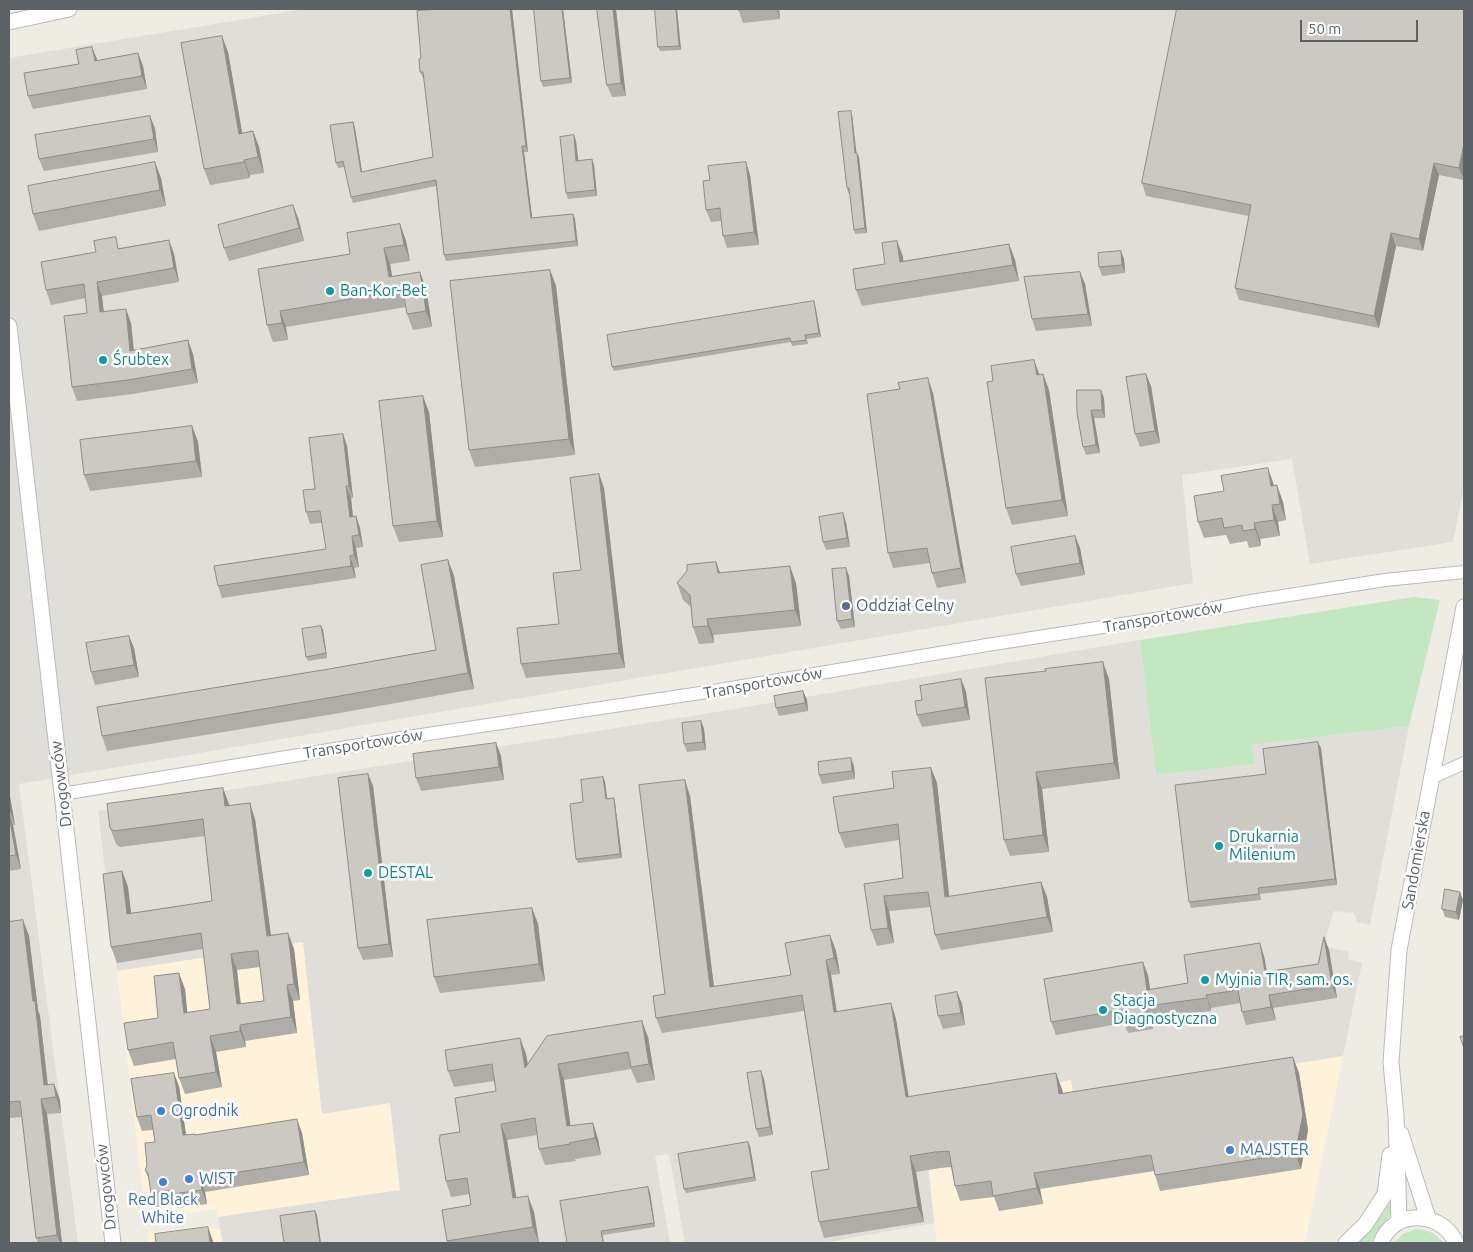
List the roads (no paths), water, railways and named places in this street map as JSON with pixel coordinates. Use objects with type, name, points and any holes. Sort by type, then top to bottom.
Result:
[{"type":"street","points":[[9,22],[69,9]]},
{"type":"street","name":"Drogowców","points":[[9,326],[113,1243]]},
{"type":"street","name":"Transportowców","points":[[62,794],[398,738],[707,692],[968,648],[1119,625],[1268,598],[1385,580],[1464,572]]},
{"type":"street","name":"Sandomierska","points":[[1396,1116],[1392,1062],[1399,950],[1464,607]]},
{"type":"street","points":[[1431,778],[1464,763]]},
{"type":"street","points":[[1396,1116],[1428,1218]]},
{"type":"street","points":[[1396,1116],[1399,1222]]},
{"type":"street","points":[[1346,1243],[1365,1225],[1385,1194],[1396,1116]]},
{"type":"street","points":[[1381,1243],[1390,1229],[1399,1222],[1418,1217],[1428,1218],[1444,1226],[1458,1242]]},
{"type":"place","name":"Ban-Kor-Bet","points":[[330,291]]},
{"type":"place","name":"Śrubtex","points":[[103,360]]},
{"type":"place","name":"Oddział Celny","points":[[846,606]]},
{"type":"place","name":"Drukarnia Milenium","points":[[1219,846]]},
{"type":"place","name":"DESTAL","points":[[368,873]]},
{"type":"place","name":"Myjnia TIR, sam. os.","points":[[1205,980]]},
{"type":"place","name":"Stacja Diagnostyczna","points":[[1103,1010]]},
{"type":"place","name":"Ogrodnik","points":[[161,1111]]},
{"type":"place","name":"MAJSTER","points":[[1230,1150]]},
{"type":"place","name":"WIST","points":[[189,1179]]},
{"type":"place","name":"Red Black White","points":[[163,1182]]}]
